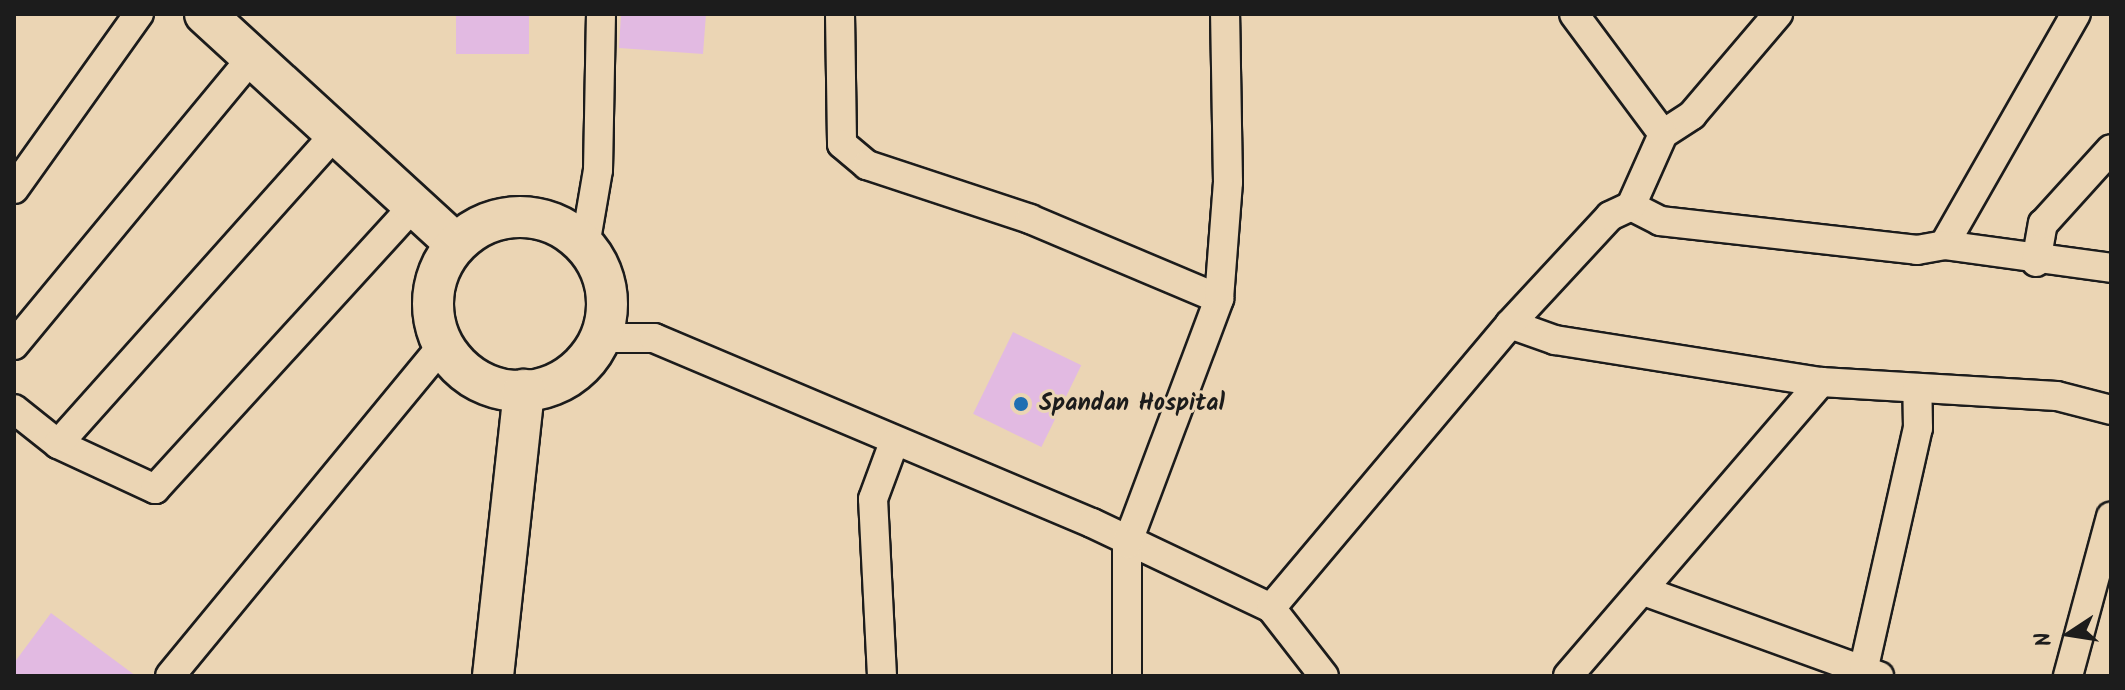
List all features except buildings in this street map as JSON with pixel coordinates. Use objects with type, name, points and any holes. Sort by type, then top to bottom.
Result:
[{"type":"main road","points":[[205,14],[455,243]]},
{"type":"main road","points":[[515,216],[553,223],[585,246],[607,300],[600,338],[561,381],[524,390],[486,385],[442,346],[433,289],[455,243],[478,226],[515,216]]},
{"type":"main road","points":[[493,676],[524,390]]},
{"type":"street","points":[[14,189],[139,14]]},
{"type":"street","points":[[585,246],[598,170],[601,14]]},
{"type":"street","points":[[840,14],[842,144],[867,165],[1030,219],[1219,299]]},
{"type":"street","points":[[1127,676],[1127,544],[1219,299],[1228,182],[1225,14]]},
{"type":"street","points":[[1574,14],[1663,134]]},
{"type":"street","points":[[1271,608],[1510,324],[1610,216],[1631,206],[1663,134],[1692,115],[1778,14]]},
{"type":"street","points":[[1944,245],[2076,14]]},
{"type":"street","points":[[14,345],[253,56]]},
{"type":"street","points":[[58,444],[336,133]]},
{"type":"street","points":[[2036,262],[2043,224],[2111,149]]},
{"type":"street","points":[[14,409],[58,444],[155,489],[414,205]]},
{"type":"street","points":[[1631,206],[1660,221],[1917,250],[1944,245],[2036,262],[2111,268]]},
{"type":"street","points":[[1510,324],[1555,340],[1821,382],[2057,396],[2111,410]]},
{"type":"street","points":[[600,338],[654,338],[1271,608],[1324,676]]},
{"type":"street","points":[[170,676],[442,346]]},
{"type":"street","points":[[1568,676],[1821,382]]},
{"type":"street","points":[[1644,591],[1872,672],[1918,428],[1917,389]]},
{"type":"street","points":[[882,676],[873,499],[893,445]]},
{"type":"street","points":[[2068,676],[2111,517]]},
{"type":"place","name":"Spandan Hospital","points":[[1021,404]]}]
